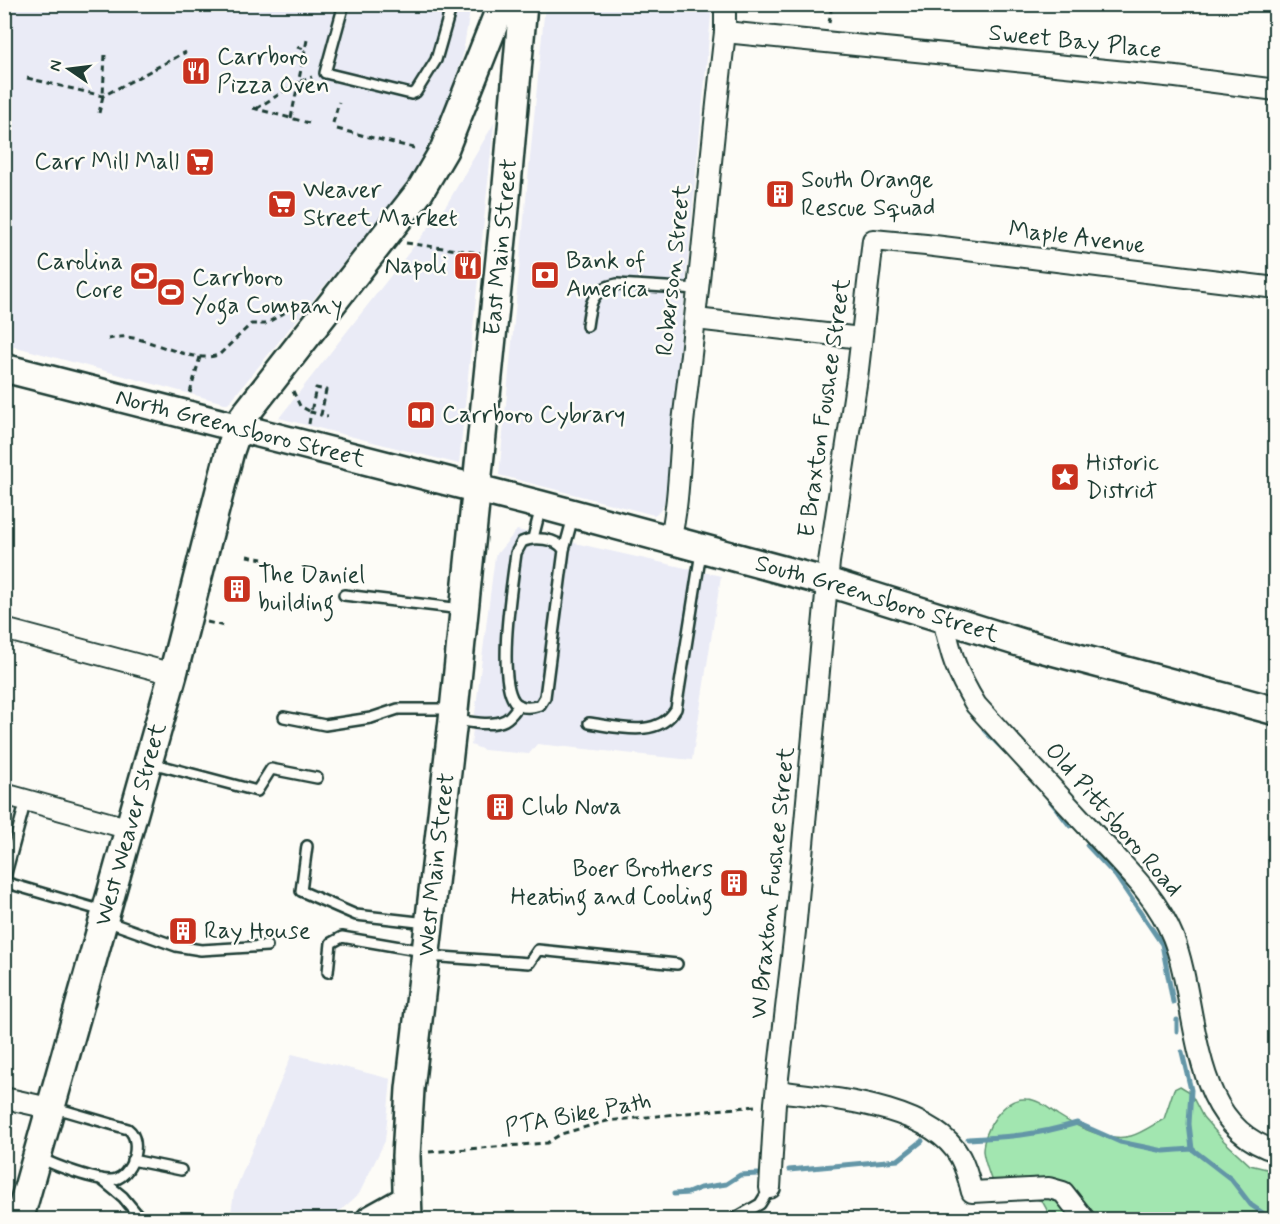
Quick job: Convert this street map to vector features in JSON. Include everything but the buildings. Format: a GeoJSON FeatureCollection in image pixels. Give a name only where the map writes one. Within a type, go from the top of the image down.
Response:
{"type":"FeatureCollection","features":[{"type":"Feature","properties":{"kind":"main road","name":"West Weaver Street"},"geometry":{"type":"LineString","coordinates":[[18,1220],[130,829],[173,674],[224,472],[238,428],[248,411],[420,191],[444,150],[502,4]]}},
{"type":"Feature","properties":{"kind":"main road","name":"East Main Street"},"geometry":{"type":"LineString","coordinates":[[476,489],[524,4]]}},
{"type":"Feature","properties":{"kind":"main road","name":"North Greensboro Street"},"geometry":{"type":"LineString","coordinates":[[4,368],[476,489]]}},
{"type":"Feature","properties":{"kind":"main road","name":"South Greensboro Street"},"geometry":{"type":"LineString","coordinates":[[476,489],[827,582],[1022,643],[1275,711]]}},
{"type":"Feature","properties":{"kind":"main road","name":"West Main Street"},"geometry":{"type":"LineString","coordinates":[[370,1220],[407,1210],[407,1115],[476,489]]}},
{"type":"Feature","properties":{"kind":"street","name":"Roberson Street"},"geometry":{"type":"LineString","coordinates":[[670,541],[675,520],[681,441],[696,319],[725,32],[725,4]]}},
{"type":"Feature","properties":{"kind":"street","name":"Sweet Bay Place"},"geometry":{"type":"LineString","coordinates":[[725,32],[1176,77],[1275,90]]}},
{"type":"Feature","properties":{"kind":"street","name":"Maple Avenue"},"geometry":{"type":"LineString","coordinates":[[873,240],[1275,288]]}},
{"type":"Feature","properties":{"kind":"street","name":"E Braxton Foushee Street"},"geometry":{"type":"LineString","coordinates":[[827,582],[873,240]]}},
{"type":"Feature","properties":{"kind":"street"},"geometry":{"type":"LineString","coordinates":[[696,319],[861,338]]}},
{"type":"Feature","properties":{"kind":"street","name":"W Braxton Foushee Street"},"geometry":{"type":"LineString","coordinates":[[770,1188],[776,1097],[795,930],[827,582]]}},
{"type":"Feature","properties":{"kind":"street","name":"Old Pittsboro Road"},"geometry":{"type":"LineString","coordinates":[[943,618],[950,654],[958,675],[976,705],[1141,885],[1166,919],[1179,957],[1208,1084],[1218,1106],[1244,1135],[1275,1151]]}},
{"type":"Feature","properties":{"kind":"street"},"geometry":{"type":"LineString","coordinates":[[4,629],[173,674]]}},
{"type":"Feature","properties":{"kind":"street"},"geometry":{"type":"LineString","coordinates":[[4,794],[130,829]]}},
{"type":"Feature","properties":{"kind":"street"},"geometry":{"type":"LineString","coordinates":[[776,1097],[825,1097],[874,1107],[917,1121],[935,1131],[949,1143],[959,1156],[972,1192],[1049,1188],[1063,1192],[1085,1220]]}},
{"type":"Feature","properties":{"kind":"street"},"geometry":{"type":"LineString","coordinates":[[4,1098],[49,1108]]}},
{"type":"Feature","properties":{"kind":"lane"},"geometry":{"type":"LineString","coordinates":[[344,4],[325,72],[414,93],[436,60],[451,5]]}},
{"type":"Feature","properties":{"kind":"lane"},"geometry":{"type":"LineString","coordinates":[[587,326],[592,299],[608,286],[617,284],[699,289]]}},
{"type":"Feature","properties":{"kind":"lane"},"geometry":{"type":"LineString","coordinates":[[533,538],[541,505]]}},
{"type":"Feature","properties":{"kind":"lane"},"geometry":{"type":"LineString","coordinates":[[564,550],[557,543],[533,538],[522,542],[516,553],[506,640],[507,673],[512,698],[519,705],[530,707],[540,705],[545,697],[564,550],[573,514]]}},
{"type":"Feature","properties":{"kind":"lane"},"geometry":{"type":"LineString","coordinates":[[589,723],[644,729],[661,724],[676,709],[702,549]]}},
{"type":"Feature","properties":{"kind":"lane"},"geometry":{"type":"LineString","coordinates":[[344,595],[464,610]]}},
{"type":"Feature","properties":{"kind":"lane"},"geometry":{"type":"LineString","coordinates":[[284,717],[325,725],[371,718],[398,710],[453,714],[489,723],[506,720],[519,705]]}},
{"type":"Feature","properties":{"kind":"lane"},"geometry":{"type":"LineString","coordinates":[[148,763],[257,791],[271,769],[317,778]]}},
{"type":"Feature","properties":{"kind":"lane"},"geometry":{"type":"LineString","coordinates":[[26,800],[4,881],[105,916],[176,946],[201,950],[267,946]]}},
{"type":"Feature","properties":{"kind":"lane"},"geometry":{"type":"LineString","coordinates":[[307,846],[301,891],[356,915],[429,923]]}},
{"type":"Feature","properties":{"kind":"lane"},"geometry":{"type":"LineString","coordinates":[[328,972],[331,943],[342,937],[425,953],[530,963],[538,950],[677,964]]}},
{"type":"Feature","properties":{"kind":"lane"},"geometry":{"type":"LineString","coordinates":[[36,1156],[50,1163],[101,1179],[113,1180],[121,1177],[128,1170],[135,1151],[136,1139],[134,1133],[128,1129],[49,1108]]}},
{"type":"Feature","properties":{"kind":"lane"},"geometry":{"type":"LineString","coordinates":[[132,1160],[181,1170]]}},
{"type":"Feature","properties":{"kind":"lane"},"geometry":{"type":"LineString","coordinates":[[101,1179],[123,1197],[142,1220]]}},
{"type":"Feature","properties":{"kind":"lane"},"geometry":{"type":"LineString","coordinates":[[732,1220],[760,1204],[770,1188]]}},
{"type":"Feature","properties":{"kind":"path"},"geometry":{"type":"LineString","coordinates":[[828,31],[831,4]]}},
{"type":"Feature","properties":{"kind":"path"},"geometry":{"type":"LineString","coordinates":[[291,118],[307,40]]}},
{"type":"Feature","properties":{"kind":"path"},"geometry":{"type":"LineString","coordinates":[[297,46],[305,49]]}},
{"type":"Feature","properties":{"kind":"path"},"geometry":{"type":"LineString","coordinates":[[27,78],[103,96],[186,52]]}},
{"type":"Feature","properties":{"kind":"path"},"geometry":{"type":"LineString","coordinates":[[99,113],[103,96],[105,54]]}},
{"type":"Feature","properties":{"kind":"path"},"geometry":{"type":"LineString","coordinates":[[309,123],[254,109],[298,82],[325,72]]}},
{"type":"Feature","properties":{"kind":"path"},"geometry":{"type":"LineString","coordinates":[[333,123],[339,102]]}},
{"type":"Feature","properties":{"kind":"path"},"geometry":{"type":"LineString","coordinates":[[337,129],[429,152]]}},
{"type":"Feature","properties":{"kind":"path"},"geometry":{"type":"LineString","coordinates":[[404,242],[484,254]]}},
{"type":"Feature","properties":{"kind":"path"},"geometry":{"type":"LineString","coordinates":[[108,339],[125,336],[200,357],[214,357],[251,324],[265,324],[291,309]]}},
{"type":"Feature","properties":{"kind":"path"},"geometry":{"type":"LineString","coordinates":[[188,398],[200,357]]}},
{"type":"Feature","properties":{"kind":"path"},"geometry":{"type":"LineString","coordinates":[[311,412],[316,388],[326,390],[321,415]]}},
{"type":"Feature","properties":{"kind":"path"},"geometry":{"type":"LineString","coordinates":[[293,391],[300,406],[311,412],[328,416]]}},
{"type":"Feature","properties":{"kind":"path"},"geometry":{"type":"LineString","coordinates":[[247,556],[263,559]]}},
{"type":"Feature","properties":{"kind":"path"},"geometry":{"type":"LineString","coordinates":[[211,622],[224,626]]}},
{"type":"Feature","properties":{"kind":"path","name":"PTA Bike Path"},"geometry":{"type":"LineString","coordinates":[[423,1154],[547,1143],[561,1134],[607,1121],[776,1097]]}},
{"type":"Feature","properties":{"kind":"shaded area","name":"Carr Mill Mall"},"geometry":{"type":"Polygon","coordinates":[[[4,5],[471,5],[462,58],[441,120],[413,173],[382,215],[228,404],[5,344],[4,5]]]}},
{"type":"Feature","properties":{"kind":"shaded area"},"geometry":{"type":"Polygon","coordinates":[[[545,5],[712,5],[666,490],[664,504],[654,515],[499,475],[545,5]]]}},
{"type":"Feature","properties":{"kind":"shaded area"},"geometry":{"type":"Polygon","coordinates":[[[494,123],[459,464],[279,418],[447,204],[494,123]]]}},
{"type":"Feature","properties":{"kind":"shaded area"},"geometry":{"type":"Polygon","coordinates":[[[517,530],[721,576],[692,760],[537,744],[529,754],[484,750],[471,745],[495,556],[517,530]]]}},
{"type":"Feature","properties":{"kind":"shaded area"},"geometry":{"type":"Polygon","coordinates":[[[292,1054],[391,1079],[385,1141],[359,1194],[331,1219],[230,1219],[234,1193],[292,1054]]]}},
{"type":"Feature","properties":{"kind":"green space"},"geometry":{"type":"Polygon","coordinates":[[[1180,1086],[1190,1092],[1203,1117],[1224,1141],[1250,1165],[1275,1171],[1275,1219],[1052,1219],[1042,1201],[992,1182],[983,1151],[986,1134],[1002,1109],[1010,1103],[1026,1099],[1035,1101],[1065,1120],[1083,1128],[1103,1135],[1122,1137],[1139,1133],[1164,1119],[1174,1089],[1180,1086]]]}},
{"type":"Feature","properties":{"kind":"waterway"},"geometry":{"type":"LineString","coordinates":[[984,730],[1004,750]]}},
{"type":"Feature","properties":{"kind":"waterway"},"geometry":{"type":"LineString","coordinates":[[1049,799],[1070,826]]}},
{"type":"Feature","properties":{"kind":"waterway"},"geometry":{"type":"LineString","coordinates":[[1087,845],[1116,876],[1162,944],[1173,1002]]}},
{"type":"Feature","properties":{"kind":"waterway"},"geometry":{"type":"LineString","coordinates":[[1177,1020],[1177,1031]]}},
{"type":"Feature","properties":{"kind":"waterway"},"geometry":{"type":"LineString","coordinates":[[1182,1052],[1191,1090],[1189,1124],[1192,1149]]}},
{"type":"Feature","properties":{"kind":"waterway"},"geometry":{"type":"LineString","coordinates":[[968,1139],[1023,1135],[1077,1123],[1120,1142],[1164,1151],[1192,1149],[1231,1179],[1251,1205],[1267,1216],[1276,1215]]}},
{"type":"Feature","properties":{"kind":"waterway"},"geometry":{"type":"LineString","coordinates":[[789,1170],[898,1160],[922,1141]]}},
{"type":"Feature","properties":{"kind":"waterway"},"geometry":{"type":"LineString","coordinates":[[674,1194],[726,1184],[740,1175],[758,1174]]}},
{"type":"Feature","properties":{"kind":"place","name":"Carrboro Pizza Oven"},"geometry":{"type":"Point","coordinates":[196,71]}},
{"type":"Feature","properties":{"kind":"place","name":"Carr Mill Mall"},"geometry":{"type":"Point","coordinates":[200,162]}},
{"type":"Feature","properties":{"kind":"place","name":"South Orange Rescue Squad"},"geometry":{"type":"Point","coordinates":[780,194]}},
{"type":"Feature","properties":{"kind":"place","name":"Weaver Street Market"},"geometry":{"type":"Point","coordinates":[282,204]}},
{"type":"Feature","properties":{"kind":"place","name":"Napoli"},"geometry":{"type":"Point","coordinates":[468,266]}},
{"type":"Feature","properties":{"kind":"place","name":"Bank of America"},"geometry":{"type":"Point","coordinates":[545,275]}},
{"type":"Feature","properties":{"kind":"place","name":"Carolina Core"},"geometry":{"type":"Point","coordinates":[144,276]}},
{"type":"Feature","properties":{"kind":"place","name":"Carrboro Yoga Company"},"geometry":{"type":"Point","coordinates":[171,292]}},
{"type":"Feature","properties":{"kind":"place","name":"Carrboro Cybrary"},"geometry":{"type":"Point","coordinates":[421,415]}},
{"type":"Feature","properties":{"kind":"place","name":"Historic District"},"geometry":{"type":"Point","coordinates":[1065,477]}},
{"type":"Feature","properties":{"kind":"place","name":"The Daniel building"},"geometry":{"type":"Point","coordinates":[237,589]}},
{"type":"Feature","properties":{"kind":"place","name":"Club Nova"},"geometry":{"type":"Point","coordinates":[500,807]}},
{"type":"Feature","properties":{"kind":"place","name":"Boer Brothers Heating and Cooling"},"geometry":{"type":"Point","coordinates":[734,883]}},
{"type":"Feature","properties":{"kind":"place","name":"Ray House"},"geometry":{"type":"Point","coordinates":[183,931]}}]}
